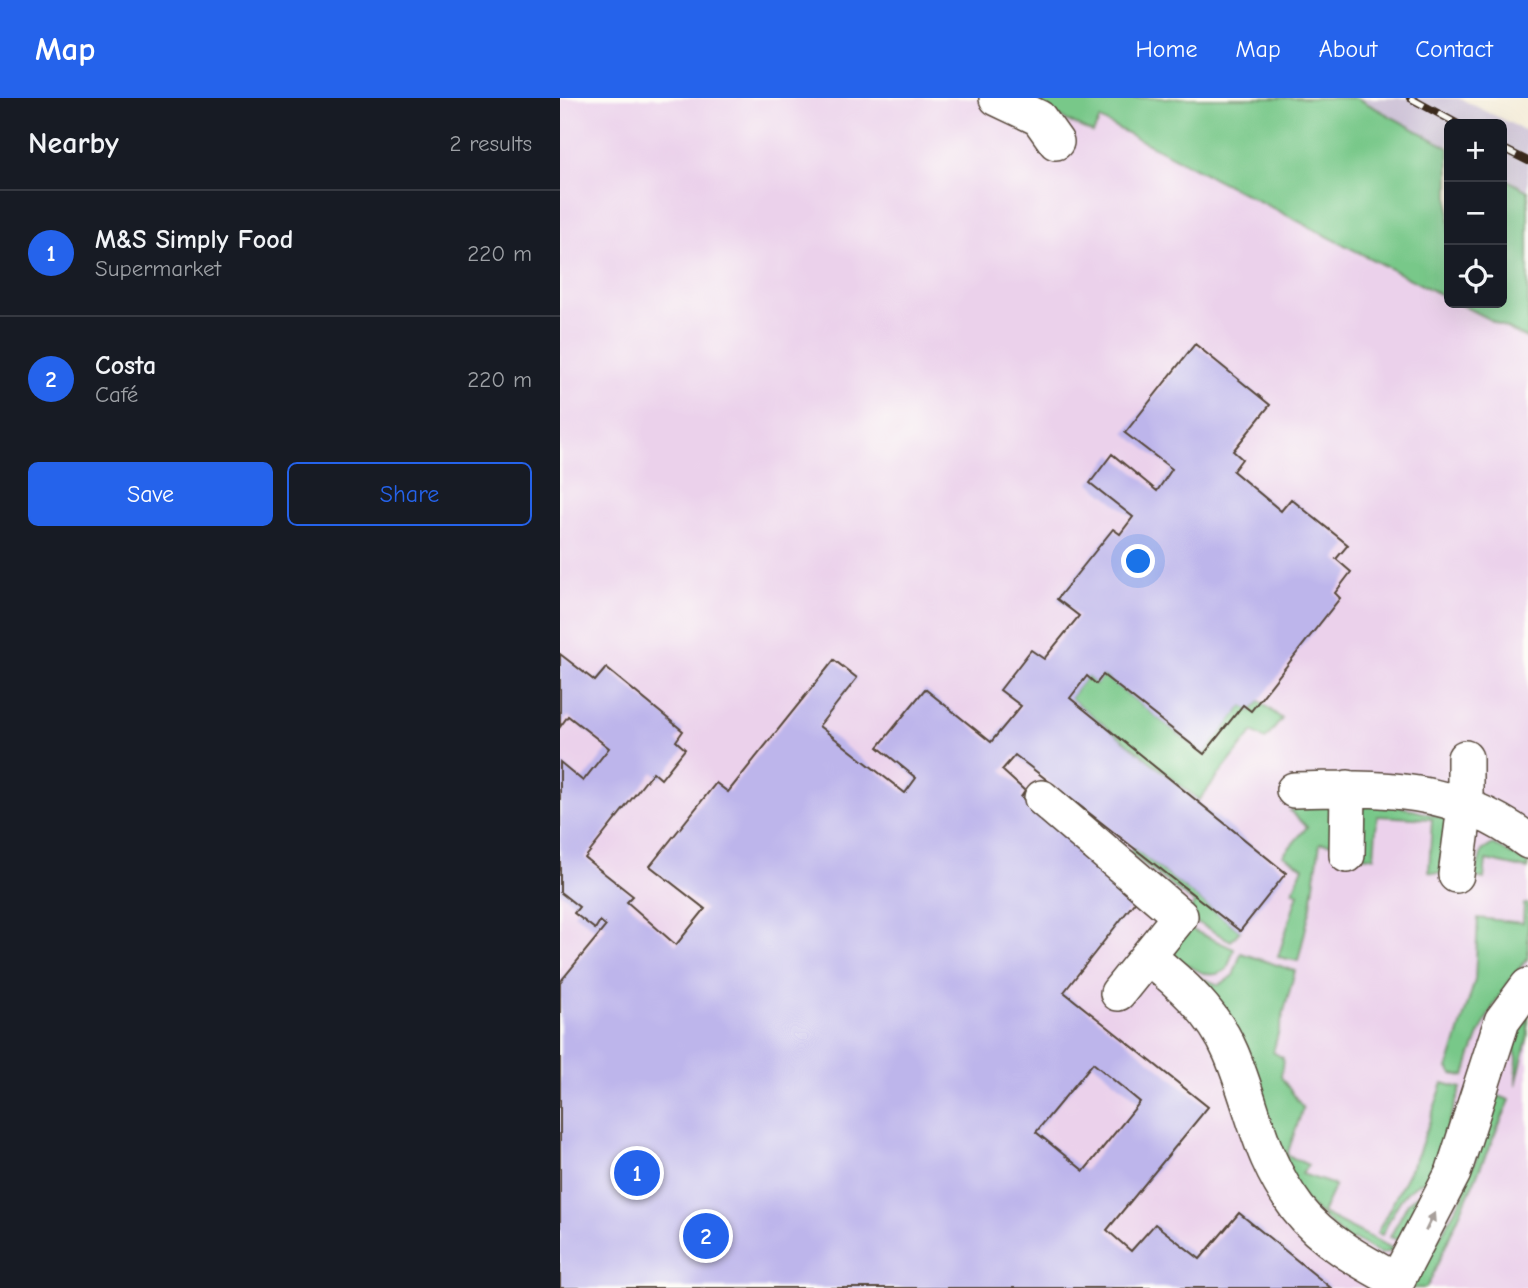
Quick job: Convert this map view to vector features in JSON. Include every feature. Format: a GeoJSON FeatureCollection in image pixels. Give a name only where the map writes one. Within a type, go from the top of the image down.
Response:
{"type":"FeatureCollection","features":[{"type":"Feature","properties":{"kind":"lane"},"geometry":{"type":"LineString","coordinates":[[997,98],[1040,118],[1056,142]]}},
{"type":"Feature","properties":{"kind":"lane"},"geometry":{"type":"LineString","coordinates":[[1456,874],[1465,807],[1465,758]]}},
{"type":"Feature","properties":{"kind":"lane"},"geometry":{"type":"LineString","coordinates":[[1294,790],[1374,787],[1417,793],[1485,813],[1528,841]]}},
{"type":"Feature","properties":{"kind":"lane"},"geometry":{"type":"LineString","coordinates":[[1347,855],[1348,788]]}},
{"type":"Feature","properties":{"kind":"lane"},"geometry":{"type":"LineString","coordinates":[[1042,798],[1180,915],[1118,993]]}},
{"type":"Feature","properties":{"kind":"lane"},"geometry":{"type":"LineString","coordinates":[[1149,957],[1180,982],[1210,1015],[1231,1052],[1253,1124],[1272,1169],[1300,1211],[1331,1241],[1395,1285],[1454,1173],[1502,1021],[1528,986]]}},
{"type":"Feature","properties":{"kind":"shaded area"},"geometry":{"type":"Polygon","coordinates":[[[560,98],[1330,98],[1444,157],[1444,308],[1507,308],[1507,283],[1528,200],[1528,1288],[560,1288],[560,98]]]}},
{"type":"Feature","properties":{"kind":"shaded area"},"geometry":{"type":"Polygon","coordinates":[[[1330,98],[1459,98],[1502,119],[1444,119],[1444,157],[1330,98]]]}},
{"type":"Feature","properties":{"kind":"shaded area"},"geometry":{"type":"Polygon","coordinates":[[[1507,122],[1528,132],[1528,200],[1507,190],[1507,122]]]}},
{"type":"Feature","properties":{"kind":"green space"},"geometry":{"type":"Polygon","coordinates":[[[1019,98],[1357,98],[1444,145],[1444,296],[1100,119],[1093,133],[1019,98]]]}},
{"type":"Feature","properties":{"kind":"green space"},"geometry":{"type":"Polygon","coordinates":[[[1507,180],[1528,191],[1528,339],[1467,308],[1507,308],[1507,180]]]}},
{"type":"Feature","properties":{"kind":"green space"},"geometry":{"type":"Polygon","coordinates":[[[1103,675],[1204,754],[1243,705],[1251,711],[1259,701],[1282,719],[1265,740],[1253,732],[1199,800],[1070,698],[1087,676],[1096,684],[1103,675]]]}},
{"type":"Feature","properties":{"kind":"green space"},"geometry":{"type":"Polygon","coordinates":[[[1375,800],[1444,818],[1448,825],[1447,874],[1429,872],[1432,819],[1377,816],[1374,857],[1356,856],[1358,811],[1375,800]]]}},
{"type":"Feature","properties":{"kind":"green space"},"geometry":{"type":"Polygon","coordinates":[[[1332,803],[1338,844],[1320,843],[1311,906],[1298,961],[1278,957],[1298,893],[1293,891],[1303,867],[1283,855],[1307,827],[1290,811],[1302,805],[1332,803]]]}},
{"type":"Feature","properties":{"kind":"green space"},"geometry":{"type":"Polygon","coordinates":[[[1493,844],[1528,864],[1528,869],[1486,860],[1484,879],[1475,877],[1482,851],[1493,844]]]}},
{"type":"Feature","properties":{"kind":"green space"},"geometry":{"type":"Polygon","coordinates":[[[1133,848],[1240,931],[1231,941],[1196,922],[1190,911],[1194,903],[1130,853],[1133,848]]]}},
{"type":"Feature","properties":{"kind":"green space"},"geometry":{"type":"Polygon","coordinates":[[[1524,904],[1528,904],[1528,958],[1489,1013],[1475,1043],[1465,1076],[1452,1074],[1448,1068],[1475,980],[1478,918],[1523,923],[1524,904]]]}},
{"type":"Feature","properties":{"kind":"green space"},"geometry":{"type":"Polygon","coordinates":[[[1186,927],[1234,949],[1227,969],[1220,973],[1207,974],[1175,957],[1175,949],[1186,927]]]}},
{"type":"Feature","properties":{"kind":"green space"},"geometry":{"type":"Polygon","coordinates":[[[1241,953],[1295,971],[1273,1052],[1283,1058],[1281,1077],[1303,1108],[1287,1155],[1308,1165],[1302,1174],[1335,1185],[1322,1213],[1394,1249],[1392,1251],[1380,1254],[1354,1239],[1350,1242],[1304,1200],[1277,1158],[1258,1112],[1255,1088],[1230,1025],[1203,990],[1183,971],[1219,985],[1233,976],[1241,953]]]}},
{"type":"Feature","properties":{"kind":"green space"},"geometry":{"type":"Polygon","coordinates":[[[1528,1014],[1528,1035],[1516,1085],[1517,1058],[1514,1047],[1528,1014]]]}},
{"type":"Feature","properties":{"kind":"green space"},"geometry":{"type":"Polygon","coordinates":[[[1443,1083],[1461,1088],[1428,1180],[1419,1183],[1405,1194],[1382,1235],[1377,1233],[1418,1154],[1443,1083]]]}},
{"type":"Feature","properties":{"kind":"green space"},"geometry":{"type":"Polygon","coordinates":[[[1496,1095],[1510,1100],[1507,1107],[1430,1281],[1426,1288],[1411,1288],[1464,1194],[1464,1181],[1475,1162],[1496,1095]]]}},
{"type":"Feature","properties":{"kind":"green space"},"geometry":{"type":"Polygon","coordinates":[[[1425,1188],[1400,1241],[1390,1237],[1408,1203],[1425,1188]]]}},
{"type":"Feature","properties":{"kind":"building"},"geometry":{"type":"Polygon","coordinates":[[[1195,344],[1270,405],[1233,451],[1242,459],[1233,471],[1281,511],[1291,499],[1348,545],[1336,559],[1351,572],[1335,593],[1340,598],[1251,711],[1243,705],[1204,754],[1103,675],[1096,684],[1087,676],[1070,698],[1286,873],[1240,931],[1015,755],[1002,770],[1025,791],[1021,797],[1141,894],[1064,992],[1208,1107],[1107,1230],[1131,1251],[1155,1224],[1200,1259],[1239,1213],[1331,1288],[560,1288],[560,982],[606,926],[600,921],[595,929],[574,913],[579,907],[560,892],[560,762],[583,781],[609,748],[568,716],[560,727],[560,654],[595,681],[606,668],[683,731],[676,741],[685,749],[661,779],[653,772],[585,858],[633,896],[627,902],[676,945],[705,909],[650,866],[716,783],[728,792],[834,660],[857,678],[819,726],[905,793],[916,778],[878,747],[925,689],[991,742],[1021,706],[1000,690],[1031,650],[1044,659],[1079,616],[1057,599],[1113,529],[1120,534],[1133,517],[1090,483],[1112,454],[1157,491],[1172,469],[1125,433],[1195,344]],[[1093,1063],[1036,1132],[1084,1171],[1140,1102],[1093,1063]]]}},
{"type":"Feature","properties":{"kind":"railway"},"geometry":{"type":"LineString","coordinates":[[1410,98],[1449,119]]}},
{"type":"Feature","properties":{"kind":"railway"},"geometry":{"type":"LineString","coordinates":[[1507,150],[1528,161]]}},
{"type":"Feature","properties":{"kind":"place","name":"M&S Simply Food"},"geometry":{"type":"Point","coordinates":[637,1173]}},
{"type":"Feature","properties":{"kind":"place","name":"Costa"},"geometry":{"type":"Point","coordinates":[706,1236]}}]}
